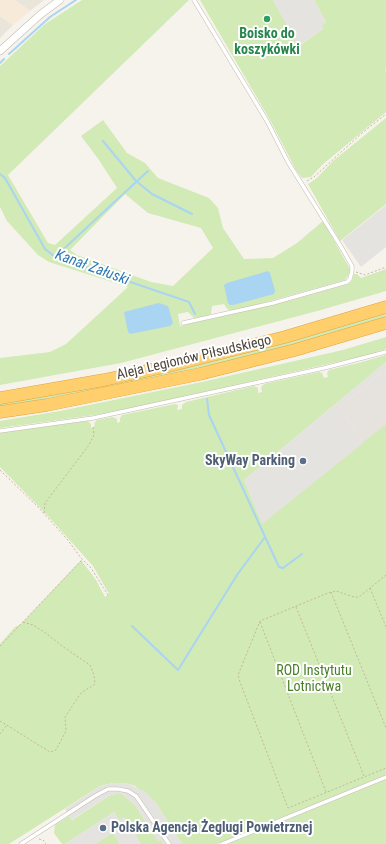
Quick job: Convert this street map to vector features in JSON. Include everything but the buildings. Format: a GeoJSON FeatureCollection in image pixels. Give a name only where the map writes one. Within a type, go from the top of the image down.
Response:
{"type":"FeatureCollection","features":[{"type":"Feature","properties":{"kind":"highway","name":"Aleja Legionów Piłsudskiego"},"geometry":{"type":"LineString","coordinates":[[0,398],[104,380],[169,366],[285,337],[386,307]]}},
{"type":"Feature","properties":{"kind":"highway","name":"Aleja Legionów Piłsudskiego"},"geometry":{"type":"LineString","coordinates":[[0,412],[47,405],[200,374],[295,350],[386,323]]}},
{"type":"Feature","properties":{"kind":"street"},"geometry":{"type":"LineString","coordinates":[[0,51],[41,14],[60,0]]}},
{"type":"Feature","properties":{"kind":"lane"},"geometry":{"type":"LineString","coordinates":[[182,324],[273,303],[347,282],[350,279],[352,271],[350,262],[300,183],[267,121],[194,0]]}},
{"type":"Feature","properties":{"kind":"lane"},"geometry":{"type":"LineString","coordinates":[[0,430],[93,418],[324,368],[386,352]]}},
{"type":"Feature","properties":{"kind":"lane"},"geometry":{"type":"LineString","coordinates":[[222,844],[386,777]]}},
{"type":"Feature","properties":{"kind":"lane"},"geometry":{"type":"LineString","coordinates":[[20,844],[108,789],[118,789],[128,791],[136,796],[169,844]]}},
{"type":"Feature","properties":{"kind":"path"},"geometry":{"type":"LineString","coordinates":[[300,183],[314,177],[362,133],[386,114]]}},
{"type":"Feature","properties":{"kind":"path"},"geometry":{"type":"LineString","coordinates":[[352,271],[365,274],[386,267]]}},
{"type":"Feature","properties":{"kind":"path"},"geometry":{"type":"LineString","coordinates":[[44,513],[45,503],[89,444],[94,435],[93,426]]}},
{"type":"Feature","properties":{"kind":"path"},"geometry":{"type":"LineString","coordinates":[[0,470],[44,513],[67,539],[91,568],[108,595]]}},
{"type":"Feature","properties":{"kind":"path"},"geometry":{"type":"LineString","coordinates":[[0,646],[82,559]]}},
{"type":"Feature","properties":{"kind":"path"},"geometry":{"type":"LineString","coordinates":[[386,575],[356,598],[336,591],[331,592],[260,621],[238,675],[288,808],[386,768]]}},
{"type":"Feature","properties":{"kind":"path"},"geometry":{"type":"LineString","coordinates":[[370,588],[386,626]]}},
{"type":"Feature","properties":{"kind":"path"},"geometry":{"type":"LineString","coordinates":[[331,592],[386,728]]}},
{"type":"Feature","properties":{"kind":"path"},"geometry":{"type":"LineString","coordinates":[[296,606],[364,777]]}},
{"type":"Feature","properties":{"kind":"path"},"geometry":{"type":"LineString","coordinates":[[260,621],[326,792]]}},
{"type":"Feature","properties":{"kind":"path"},"geometry":{"type":"LineString","coordinates":[[0,721],[50,752],[56,750],[66,731],[65,718],[81,693],[95,684],[94,675],[90,665],[47,634],[23,622]]}},
{"type":"Feature","properties":{"kind":"path"},"geometry":{"type":"LineString","coordinates":[[0,734],[6,725]]}},
{"type":"Feature","properties":{"kind":"path"},"geometry":{"type":"LineString","coordinates":[[37,838],[43,840],[46,844]]}},
{"type":"Feature","properties":{"kind":"shaded area"},"geometry":{"type":"Polygon","coordinates":[[[0,0],[15,0],[30,11],[13,25],[0,16],[0,0]]]}},
{"type":"Feature","properties":{"kind":"shaded area"},"geometry":{"type":"Polygon","coordinates":[[[15,0],[44,0],[30,11],[15,0]]]}},
{"type":"Feature","properties":{"kind":"shaded area"},"geometry":{"type":"Polygon","coordinates":[[[273,0],[314,0],[326,22],[321,25],[323,29],[298,46],[273,0]]]}},
{"type":"Feature","properties":{"kind":"shaded area"},"geometry":{"type":"Polygon","coordinates":[[[0,16],[13,25],[0,38],[0,16]]]}},
{"type":"Feature","properties":{"kind":"shaded area"},"geometry":{"type":"Polygon","coordinates":[[[386,205],[386,247],[361,267],[342,240],[386,205]]]}},
{"type":"Feature","properties":{"kind":"shaded area","name":"SkyWay Parking"},"geometry":{"type":"Polygon","coordinates":[[[386,362],[386,369],[340,408],[363,443],[262,524],[244,480],[386,362]]]}},
{"type":"Feature","properties":{"kind":"shaded area"},"geometry":{"type":"Polygon","coordinates":[[[386,369],[386,424],[363,443],[340,408],[386,369]]]}},
{"type":"Feature","properties":{"kind":"shaded area"},"geometry":{"type":"Polygon","coordinates":[[[113,783],[126,783],[146,792],[156,803],[182,844],[164,844],[161,840],[158,841],[135,805],[122,794],[109,796],[71,820],[65,809],[100,786],[113,783]]]}},
{"type":"Feature","properties":{"kind":"shaded area"},"geometry":{"type":"Polygon","coordinates":[[[114,812],[119,820],[124,817],[141,844],[120,844],[113,832],[95,844],[65,844],[114,812]]]}},
{"type":"Feature","properties":{"kind":"green space"},"geometry":{"type":"Polygon","coordinates":[[[82,0],[189,0],[8,175],[48,243],[55,245],[117,188],[81,136],[103,120],[127,153],[145,163],[158,178],[209,198],[218,208],[223,228],[244,259],[273,258],[297,243],[323,221],[350,269],[345,280],[234,311],[227,309],[224,304],[212,306],[211,314],[208,316],[194,318],[188,312],[178,314],[180,326],[296,299],[348,284],[352,281],[354,274],[357,274],[361,278],[386,269],[386,291],[321,310],[121,363],[0,385],[0,358],[50,352],[66,344],[128,287],[49,262],[38,255],[7,221],[0,207],[0,66],[45,24],[82,0]],[[125,194],[70,250],[77,255],[151,282],[173,286],[213,248],[201,228],[148,213],[125,194]]]}},
{"type":"Feature","properties":{"kind":"green space"},"geometry":{"type":"Polygon","coordinates":[[[200,0],[273,0],[299,46],[323,29],[321,25],[326,22],[314,0],[386,0],[386,112],[322,165],[311,177],[302,178],[296,170],[270,120],[200,0]]]}},
{"type":"Feature","properties":{"kind":"green space"},"geometry":{"type":"Polygon","coordinates":[[[386,118],[386,204],[340,241],[308,184],[317,178],[333,161],[386,118]]]}},
{"type":"Feature","properties":{"kind":"green space"},"geometry":{"type":"Polygon","coordinates":[[[386,313],[386,317],[250,356],[186,371],[0,407],[0,403],[128,381],[386,313]]]}},
{"type":"Feature","properties":{"kind":"green space"},"geometry":{"type":"Polygon","coordinates":[[[386,337],[386,349],[368,355],[137,407],[95,415],[0,428],[0,421],[60,411],[202,382],[343,350],[386,337]]]}},
{"type":"Feature","properties":{"kind":"green space","name":"ROD Instytutu Lotnictwa"},"geometry":{"type":"Polygon","coordinates":[[[386,355],[386,362],[244,480],[262,523],[386,424],[386,775],[217,844],[182,844],[156,803],[135,786],[126,783],[113,783],[100,786],[9,844],[0,844],[0,644],[15,627],[21,624],[81,560],[96,580],[105,597],[109,594],[93,566],[47,515],[0,467],[0,432],[88,421],[91,424],[91,428],[94,427],[97,420],[113,417],[117,419],[117,423],[120,422],[122,415],[175,404],[178,405],[177,410],[182,409],[182,405],[186,402],[254,386],[258,388],[258,393],[262,392],[261,387],[264,384],[319,372],[322,373],[324,378],[328,377],[327,373],[329,370],[386,355]]]}},
{"type":"Feature","properties":{"kind":"green space"},"geometry":{"type":"Polygon","coordinates":[[[386,779],[386,844],[228,844],[386,779]]]}},
{"type":"Feature","properties":{"kind":"green space"},"geometry":{"type":"Polygon","coordinates":[[[122,794],[135,805],[158,841],[161,840],[164,844],[141,844],[124,818],[119,821],[114,812],[65,844],[62,844],[54,833],[55,825],[69,816],[72,820],[109,796],[122,794]]]}},
{"type":"Feature","properties":{"kind":"green space"},"geometry":{"type":"Polygon","coordinates":[[[113,832],[120,844],[95,844],[113,832]]]}},
{"type":"Feature","properties":{"kind":"water"},"geometry":{"type":"Polygon","coordinates":[[[268,271],[270,273],[275,291],[274,294],[233,305],[228,303],[224,285],[268,271]]]}},
{"type":"Feature","properties":{"kind":"water"},"geometry":{"type":"Polygon","coordinates":[[[159,303],[168,306],[173,323],[170,326],[130,334],[128,332],[124,312],[159,303]]]}},
{"type":"Feature","properties":{"kind":"waterway"},"geometry":{"type":"LineString","coordinates":[[9,54],[50,17],[76,0]]}},
{"type":"Feature","properties":{"kind":"waterway"},"geometry":{"type":"LineString","coordinates":[[0,63],[4,59]]}},
{"type":"Feature","properties":{"kind":"waterway"},"geometry":{"type":"LineString","coordinates":[[103,141],[136,181],[152,194],[192,214]]}},
{"type":"Feature","properties":{"kind":"waterway"},"geometry":{"type":"LineString","coordinates":[[56,256],[148,171]]}},
{"type":"Feature","properties":{"kind":"waterway","name":"Kanał Załuski"},"geometry":{"type":"LineString","coordinates":[[0,174],[5,178],[45,249],[54,256],[189,302],[195,314]]}},
{"type":"Feature","properties":{"kind":"waterway","name":"Kanał Załuski"},"geometry":{"type":"LineString","coordinates":[[207,399],[209,415],[279,567],[283,568],[302,554]]}},
{"type":"Feature","properties":{"kind":"waterway"},"geometry":{"type":"LineString","coordinates":[[132,626],[178,670],[237,575],[265,537]]}},
{"type":"Feature","properties":{"kind":"place","name":"Boisko do koszykówki"},"geometry":{"type":"Point","coordinates":[267,19]}},
{"type":"Feature","properties":{"kind":"place","name":"SkyWay Parking"},"geometry":{"type":"Point","coordinates":[303,461]}},
{"type":"Feature","properties":{"kind":"place","name":"Polska Agencja Żeglugi Powietrznej"},"geometry":{"type":"Point","coordinates":[103,828]}}]}
